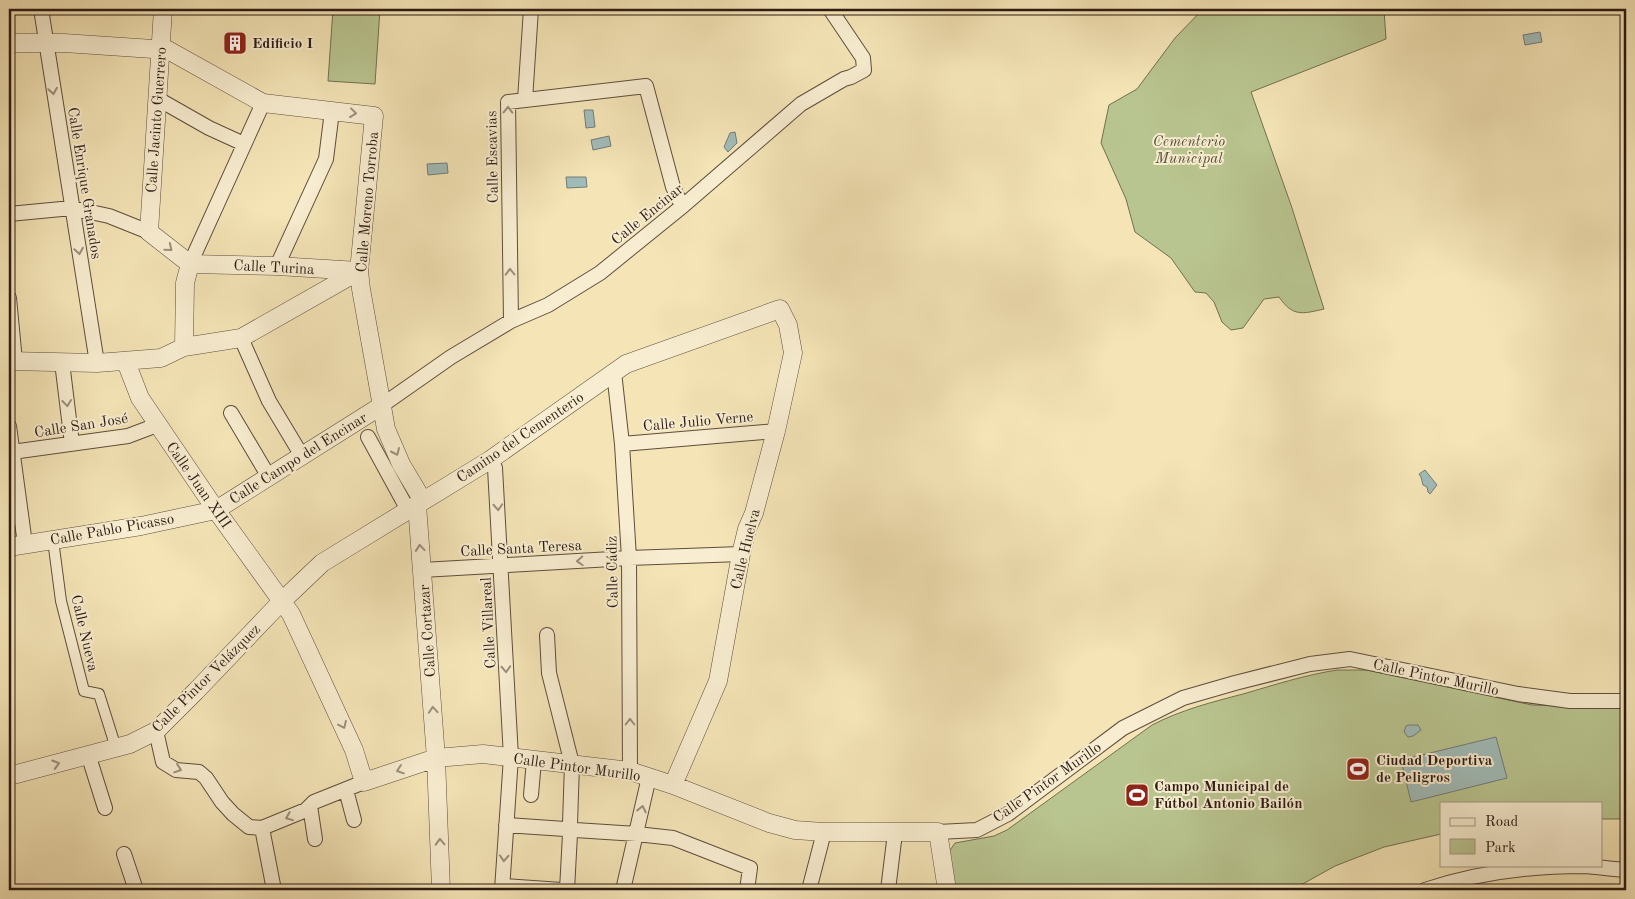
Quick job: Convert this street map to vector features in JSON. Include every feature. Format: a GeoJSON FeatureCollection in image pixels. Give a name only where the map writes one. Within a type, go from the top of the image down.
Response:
{"type":"FeatureCollection","features":[{"type":"Feature","properties":{"kind":"street","name":"Calle Enrique Granados"},"geometry":{"type":"LineString","coordinates":[[41,9],[98,363]]}},
{"type":"Feature","properties":{"kind":"street","name":"Calle Jacinto Guerrero"},"geometry":{"type":"LineString","coordinates":[[149,232],[164,9]]}},
{"type":"Feature","properties":{"kind":"street"},"geometry":{"type":"LineString","coordinates":[[531,9],[525,100],[646,86],[673,187],[679,200],[684,205]]}},
{"type":"Feature","properties":{"kind":"street","name":"Calle Encinar"},"geometry":{"type":"LineString","coordinates":[[381,406],[450,357],[511,321],[548,305],[600,273],[684,205],[801,104],[844,79],[864,70],[863,58],[830,9]]}},
{"type":"Feature","properties":{"kind":"street"},"geometry":{"type":"LineString","coordinates":[[9,42],[168,50],[263,103],[332,111],[326,159],[277,266]]}},
{"type":"Feature","properties":{"kind":"street"},"geometry":{"type":"LineString","coordinates":[[158,100],[244,144]]}},
{"type":"Feature","properties":{"kind":"street","name":"Calle Escavias"},"geometry":{"type":"LineString","coordinates":[[511,321],[508,102],[525,100]]}},
{"type":"Feature","properties":{"kind":"street"},"geometry":{"type":"LineString","coordinates":[[184,347],[185,284],[190,264],[263,103]]}},
{"type":"Feature","properties":{"kind":"street","name":"Calle Moreno Torroba"},"geometry":{"type":"LineString","coordinates":[[332,111],[374,116],[359,271],[386,430],[416,505]]}},
{"type":"Feature","properties":{"kind":"street"},"geometry":{"type":"LineString","coordinates":[[9,214],[72,208],[109,216],[149,232],[190,264]]}},
{"type":"Feature","properties":{"kind":"street","name":"Calle Turina"},"geometry":{"type":"LineString","coordinates":[[190,264],[277,266],[359,271]]}},
{"type":"Feature","properties":{"kind":"street"},"geometry":{"type":"LineString","coordinates":[[9,298],[12,361],[126,362],[162,358],[184,347],[241,338],[359,271]]}},
{"type":"Feature","properties":{"kind":"street","name":"Camino del Cementerio"},"geometry":{"type":"LineString","coordinates":[[281,602],[322,563],[490,460],[626,364],[780,309]]}},
{"type":"Feature","properties":{"kind":"street","name":"Calle Huelva"},"geometry":{"type":"LineString","coordinates":[[673,785],[718,681],[741,554],[776,431],[793,353],[788,325],[780,309]]}},
{"type":"Feature","properties":{"kind":"street"},"geometry":{"type":"LineString","coordinates":[[241,338],[269,401],[302,456]]}},
{"type":"Feature","properties":{"kind":"street"},"geometry":{"type":"LineString","coordinates":[[62,362],[72,444]]}},
{"type":"Feature","properties":{"kind":"street","name":"Calle Juan XIII"},"geometry":{"type":"LineString","coordinates":[[126,362],[140,398],[157,424],[291,614],[354,750],[364,782]]}},
{"type":"Feature","properties":{"kind":"street","name":"Calle Cádiz"},"geometry":{"type":"LineString","coordinates":[[614,372],[622,444],[629,558],[630,771]]}},
{"type":"Feature","properties":{"kind":"street","name":"Calle Campo del Encinar"},"geometry":{"type":"LineString","coordinates":[[216,510],[381,406]]}},
{"type":"Feature","properties":{"kind":"street"},"geometry":{"type":"LineString","coordinates":[[231,413],[269,477]]}},
{"type":"Feature","properties":{"kind":"street","name":"Calle San José"},"geometry":{"type":"LineString","coordinates":[[11,452],[128,436],[157,424]]}},
{"type":"Feature","properties":{"kind":"street"},"geometry":{"type":"LineString","coordinates":[[9,426],[17,546]]}},
{"type":"Feature","properties":{"kind":"street","name":"Calle Julio Verne"},"geometry":{"type":"LineString","coordinates":[[622,444],[776,431]]}},
{"type":"Feature","properties":{"kind":"street"},"geometry":{"type":"LineString","coordinates":[[368,437],[416,505]]}},
{"type":"Feature","properties":{"kind":"street","name":"Calle Villareal"},"geometry":{"type":"LineString","coordinates":[[490,460],[496,468],[511,757],[502,888]]}},
{"type":"Feature","properties":{"kind":"street","name":"Calle Cortazar"},"geometry":{"type":"LineString","coordinates":[[416,505],[436,758],[441,890]]}},
{"type":"Feature","properties":{"kind":"street","name":"Calle Pablo Picasso"},"geometry":{"type":"LineString","coordinates":[[17,546],[141,526],[216,510]]}},
{"type":"Feature","properties":{"kind":"street","name":"Calle Nueva"},"geometry":{"type":"LineString","coordinates":[[53,540],[61,601],[84,691],[99,694],[116,748]]}},
{"type":"Feature","properties":{"kind":"street","name":"Calle Santa Teresa"},"geometry":{"type":"LineString","coordinates":[[422,570],[629,558],[741,554]]}},
{"type":"Feature","properties":{"kind":"street","name":"Calle Pintor Velázquez"},"geometry":{"type":"LineString","coordinates":[[9,776],[130,744],[156,731],[281,602]]}},
{"type":"Feature","properties":{"kind":"street"},"geometry":{"type":"LineString","coordinates":[[547,635],[550,673],[572,764],[567,890]]}},
{"type":"Feature","properties":{"kind":"street","name":"Calle Pintor Murillo"},"geometry":{"type":"LineString","coordinates":[[262,828],[306,810],[314,802],[364,782],[436,758],[483,754],[630,771],[673,785],[769,823],[796,830],[824,832],[938,832],[977,830],[1008,814],[1123,728],[1183,698],[1310,664],[1350,659],[1518,694],[1570,701],[1626,702]]}},
{"type":"Feature","properties":{"kind":"street"},"geometry":{"type":"LineString","coordinates":[[156,731],[163,762],[176,770],[199,772],[206,778],[222,802],[233,814],[249,827],[262,828],[274,890]]}},
{"type":"Feature","properties":{"kind":"street"},"geometry":{"type":"LineString","coordinates":[[88,754],[105,808]]}},
{"type":"Feature","properties":{"kind":"street"},"geometry":{"type":"LineString","coordinates":[[531,795],[534,760]]}},
{"type":"Feature","properties":{"kind":"street"},"geometry":{"type":"LineString","coordinates":[[623,890],[649,777]]}},
{"type":"Feature","properties":{"kind":"street"},"geometry":{"type":"LineString","coordinates":[[346,790],[354,820]]}},
{"type":"Feature","properties":{"kind":"street"},"geometry":{"type":"LineString","coordinates":[[310,806],[315,839]]}},
{"type":"Feature","properties":{"kind":"street"},"geometry":{"type":"LineString","coordinates":[[506,825],[673,838],[750,868],[748,890]]}},
{"type":"Feature","properties":{"kind":"street"},"geometry":{"type":"LineString","coordinates":[[809,890],[824,832]]}},
{"type":"Feature","properties":{"kind":"street"},"geometry":{"type":"LineString","coordinates":[[888,890],[895,832]]}},
{"type":"Feature","properties":{"kind":"street"},"geometry":{"type":"LineString","coordinates":[[938,832],[947,890]]}},
{"type":"Feature","properties":{"kind":"street"},"geometry":{"type":"LineString","coordinates":[[124,854],[136,890]]}},
{"type":"Feature","properties":{"kind":"street"},"geometry":{"type":"LineString","coordinates":[[1424,890],[1511,871],[1584,866],[1626,870]]}},
{"type":"Feature","properties":{"kind":"street"},"geometry":{"type":"LineString","coordinates":[[502,888],[562,890]]}},
{"type":"Feature","properties":{"kind":"green space"},"geometry":{"type":"Polygon","coordinates":[[[333,9],[380,9],[375,84],[328,81],[333,9]]]}},
{"type":"Feature","properties":{"kind":"green space","name":"Cementerio Municipal"},"geometry":{"type":"Polygon","coordinates":[[[1203,9],[1384,9],[1386,39],[1251,92],[1291,205],[1324,309],[1304,313],[1289,308],[1279,297],[1264,299],[1243,328],[1231,330],[1222,322],[1214,302],[1206,293],[1195,292],[1171,258],[1135,232],[1126,199],[1101,143],[1109,105],[1137,89],[1175,38],[1203,9]]]}},
{"type":"Feature","properties":{"kind":"green space","name":"Ciudad Deportiva de Peligros"},"geometry":{"type":"Polygon","coordinates":[[[1367,670],[1532,705],[1626,707],[1626,819],[1602,819],[1602,802],[1440,802],[1440,834],[1384,847],[1335,866],[1292,890],[954,890],[948,853],[955,843],[994,836],[1007,830],[1152,725],[1208,703],[1325,672],[1367,670]]]}},
{"type":"Feature","properties":{"kind":"water"},"geometry":{"type":"Polygon","coordinates":[[[1540,32],[1542,42],[1525,45],[1523,35],[1540,32]]]}},
{"type":"Feature","properties":{"kind":"water"},"geometry":{"type":"Polygon","coordinates":[[[584,110],[593,110],[595,127],[586,128],[584,110]]]}},
{"type":"Feature","properties":{"kind":"water"},"geometry":{"type":"Polygon","coordinates":[[[735,132],[737,143],[728,152],[724,147],[730,133],[735,132]]]}},
{"type":"Feature","properties":{"kind":"water"},"geometry":{"type":"Polygon","coordinates":[[[609,136],[611,146],[593,150],[591,140],[609,136]]]}},
{"type":"Feature","properties":{"kind":"water"},"geometry":{"type":"Polygon","coordinates":[[[447,163],[448,173],[428,175],[427,164],[447,163]]]}},
{"type":"Feature","properties":{"kind":"water"},"geometry":{"type":"Polygon","coordinates":[[[566,177],[586,177],[587,187],[567,188],[566,177]]]}},
{"type":"Feature","properties":{"kind":"water"},"geometry":{"type":"Polygon","coordinates":[[[1425,470],[1437,485],[1430,494],[1427,487],[1423,485],[1419,474],[1425,470]]]}},
{"type":"Feature","properties":{"kind":"water"},"geometry":{"type":"Polygon","coordinates":[[[1418,725],[1421,730],[1408,737],[1404,732],[1406,726],[1418,725]]]}},
{"type":"Feature","properties":{"kind":"water"},"geometry":{"type":"Polygon","coordinates":[[[1496,737],[1507,778],[1411,802],[1401,760],[1496,737]]]}},
{"type":"Feature","properties":{"kind":"place","name":"Edificio I"},"geometry":{"type":"Point","coordinates":[235,43]}},
{"type":"Feature","properties":{"kind":"place","name":"Ciudad Deportiva de Peligros"},"geometry":{"type":"Point","coordinates":[1358,769]}},
{"type":"Feature","properties":{"kind":"place","name":"Campo Municipal de Fútbol Antonio Bailón"},"geometry":{"type":"Point","coordinates":[1137,795]}}]}
